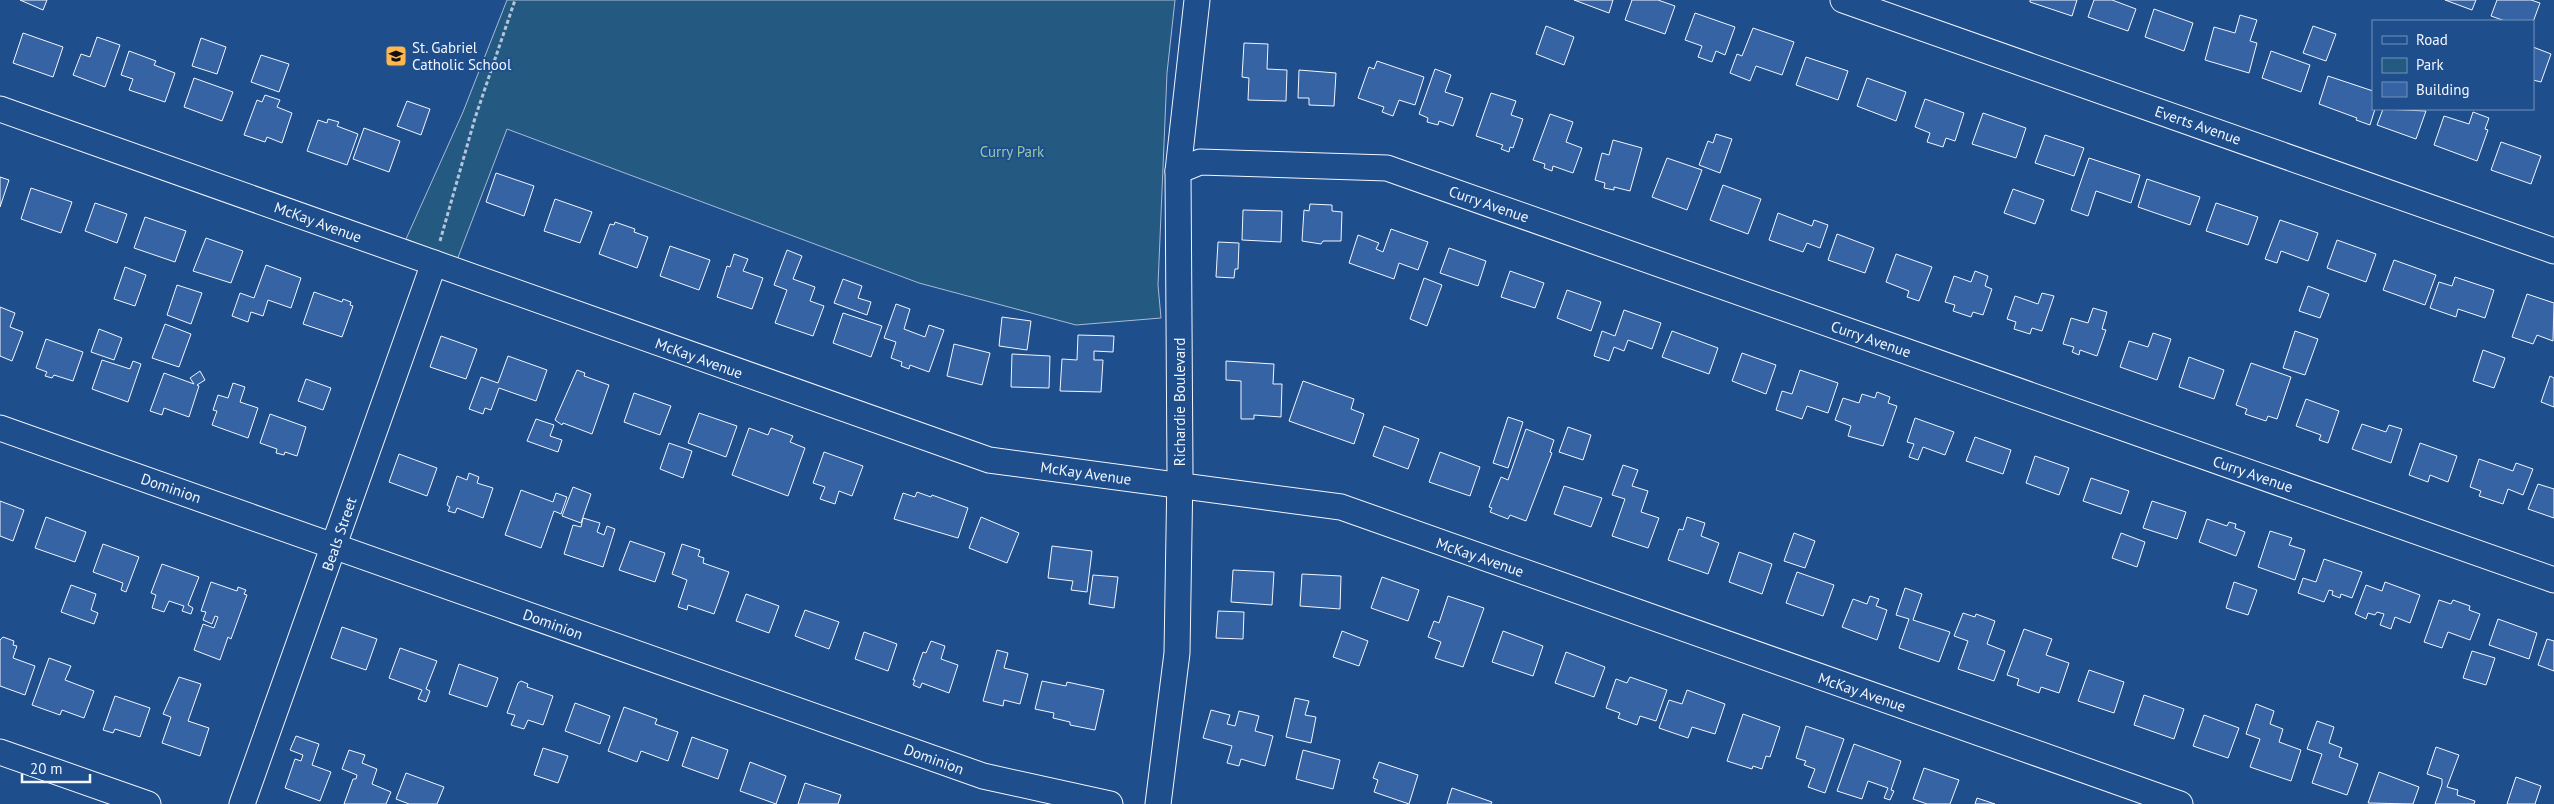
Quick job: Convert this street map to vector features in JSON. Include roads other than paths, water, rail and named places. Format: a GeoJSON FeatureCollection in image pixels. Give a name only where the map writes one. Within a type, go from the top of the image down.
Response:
{"type":"FeatureCollection","features":[{"type":"Feature","properties":{"kind":"street","name":"Richardie Boulevard"},"geometry":{"type":"LineString","coordinates":[[1158,804],[1178,653],[1180,485],[1178,171],[1197,0]]}},
{"type":"Feature","properties":{"kind":"street","name":"Everts Avenue"},"geometry":{"type":"LineString","coordinates":[[1843,0],[2554,251]]}},
{"type":"Feature","properties":{"kind":"street","name":"McKay Avenue"},"geometry":{"type":"LineString","coordinates":[[0,110],[436,253],[989,460],[1341,507],[2180,804]]}},
{"type":"Feature","properties":{"kind":"street","name":"Curry Avenue"},"geometry":{"type":"LineString","coordinates":[[1178,171],[1200,162],[1387,168],[2554,580]]}},
{"type":"Feature","properties":{"kind":"street","name":"Beals Street"},"geometry":{"type":"LineString","coordinates":[[242,804],[335,546],[436,253]]}},
{"type":"Feature","properties":{"kind":"street","name":"Dominion"},"geometry":{"type":"LineString","coordinates":[[0,428],[983,776],[1110,804]]}},
{"type":"Feature","properties":{"kind":"street"},"geometry":{"type":"LineString","coordinates":[[0,752],[148,804]]}},
{"type":"Feature","properties":{"kind":"place","name":"St. Gabriel Catholic School"},"geometry":{"type":"Point","coordinates":[396,56]}},
{"type":"Feature","properties":{"kind":"park label","name":"Curry Park"},"geometry":{"type":"Point","coordinates":[1012,151]}}]}
